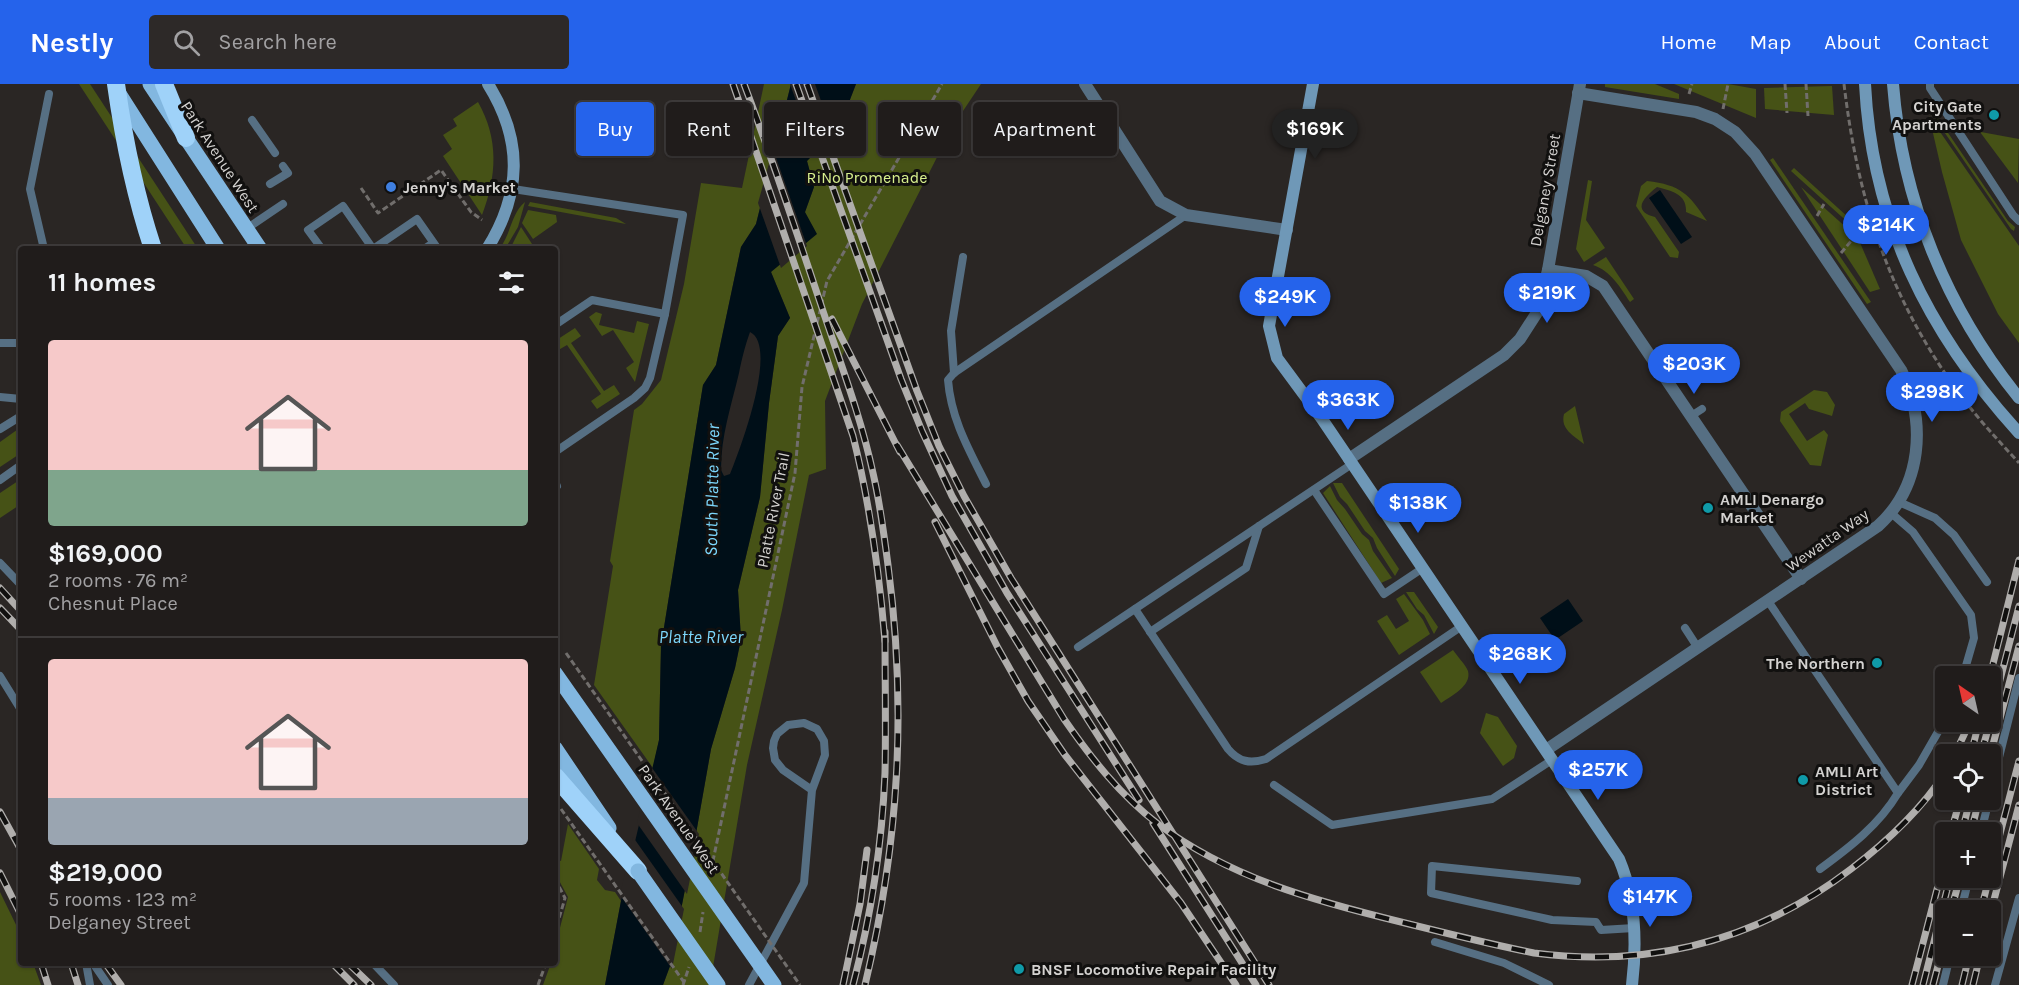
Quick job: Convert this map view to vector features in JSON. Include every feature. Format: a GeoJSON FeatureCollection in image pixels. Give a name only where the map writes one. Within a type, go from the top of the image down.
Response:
{"type":"FeatureCollection","features":[{"type":"Feature","properties":{"kind":"highway"},"geometry":{"type":"LineString","coordinates":[[115,84],[134,189],[152,246]]}},
{"type":"Feature","properties":{"kind":"highway"},"geometry":{"type":"LineString","coordinates":[[164,84],[186,138]]}},
{"type":"Feature","properties":{"kind":"highway"},"geometry":{"type":"LineString","coordinates":[[558,779],[638,871]]}},
{"type":"Feature","properties":{"kind":"main road"},"geometry":{"type":"LineString","coordinates":[[115,84],[216,246]]}},
{"type":"Feature","properties":{"kind":"main road","name":"Park Avenue West"},"geometry":{"type":"LineString","coordinates":[[150,84],[258,246]]}},
{"type":"Feature","properties":{"kind":"main road","name":"Park Avenue West"},"geometry":{"type":"LineString","coordinates":[[558,677],[774,985]]}},
{"type":"Feature","properties":{"kind":"main road"},"geometry":{"type":"LineString","coordinates":[[558,752],[718,985]]}},
{"type":"Feature","properties":{"kind":"street"},"geometry":{"type":"LineString","coordinates":[[488,84],[509,126],[514,164],[513,189],[499,228],[489,246]]}},
{"type":"Feature","properties":{"kind":"street"},"geometry":{"type":"LineString","coordinates":[[1085,84],[1160,201],[1186,215],[1287,230]]}},
{"type":"Feature","properties":{"kind":"street"},"geometry":{"type":"LineString","coordinates":[[1313,84],[1269,326],[1277,358],[1351,462],[1619,859],[1625,874],[1635,928],[1636,956],[1632,985]]}},
{"type":"Feature","properties":{"kind":"street"},"geometry":{"type":"LineString","coordinates":[[1865,84],[1875,159],[1891,224],[1904,261],[1920,295],[1952,348],[1986,397],[2019,434]]}},
{"type":"Feature","properties":{"kind":"street"},"geometry":{"type":"LineString","coordinates":[[1893,84],[1895,111],[1905,166],[1929,245],[1968,326],[1992,363],[2019,398]]}},
{"type":"Feature","properties":{"kind":"street","name":"Delganey Street"},"geometry":{"type":"LineString","coordinates":[[1351,462],[1504,355],[1520,339],[1538,311],[1548,270],[1579,88]]}},
{"type":"Feature","properties":{"kind":"street","name":"Wewatta Way"},"geometry":{"type":"LineString","coordinates":[[1549,755],[1698,648],[1878,526],[1891,513],[1909,484],[1917,441],[1916,412],[1909,384],[1755,154],[1735,132],[1696,112],[1579,88]]}},
{"type":"Feature","properties":{"kind":"street"},"geometry":{"type":"LineString","coordinates":[[1548,270],[1586,276],[1603,286],[1801,579]]}},
{"type":"Feature","properties":{"kind":"lane"},"geometry":{"type":"LineString","coordinates":[[1930,84],[2019,221]]}},
{"type":"Feature","properties":{"kind":"lane"},"geometry":{"type":"LineString","coordinates":[[43,246],[30,189],[49,94]]}},
{"type":"Feature","properties":{"kind":"lane"},"geometry":{"type":"LineString","coordinates":[[252,120],[274,153]]}},
{"type":"Feature","properties":{"kind":"lane"},"geometry":{"type":"LineString","coordinates":[[270,184],[288,173],[283,165]]}},
{"type":"Feature","properties":{"kind":"lane"},"geometry":{"type":"LineString","coordinates":[[513,189],[683,215],[665,314],[650,378],[645,388],[558,451]]}},
{"type":"Feature","properties":{"kind":"lane"},"geometry":{"type":"LineString","coordinates":[[246,229],[283,204]]}},
{"type":"Feature","properties":{"kind":"lane"},"geometry":{"type":"LineString","coordinates":[[317,246],[308,230],[343,206],[371,246]]}},
{"type":"Feature","properties":{"kind":"lane"},"geometry":{"type":"LineString","coordinates":[[986,484],[958,429],[949,399],[948,380],[954,373],[1186,215]]}},
{"type":"Feature","properties":{"kind":"lane"},"geometry":{"type":"LineString","coordinates":[[377,246],[417,219],[436,246]]}},
{"type":"Feature","properties":{"kind":"lane"},"geometry":{"type":"LineString","coordinates":[[954,373],[951,331],[963,257]]}},
{"type":"Feature","properties":{"kind":"lane"},"geometry":{"type":"LineString","coordinates":[[558,323],[592,300],[665,314]]}},
{"type":"Feature","properties":{"kind":"lane"},"geometry":{"type":"LineString","coordinates":[[0,343],[18,343]]}},
{"type":"Feature","properties":{"kind":"lane"},"geometry":{"type":"LineString","coordinates":[[1666,379],[1677,372]]}},
{"type":"Feature","properties":{"kind":"lane"},"geometry":{"type":"LineString","coordinates":[[0,397],[18,399]]}},
{"type":"Feature","properties":{"kind":"lane"},"geometry":{"type":"LineString","coordinates":[[1691,416],[1702,409]]}},
{"type":"Feature","properties":{"kind":"lane"},"geometry":{"type":"LineString","coordinates":[[0,429],[18,418]]}},
{"type":"Feature","properties":{"kind":"lane"},"geometry":{"type":"LineString","coordinates":[[1078,647],[1314,490],[1351,462]]}},
{"type":"Feature","properties":{"kind":"lane"},"geometry":{"type":"LineString","coordinates":[[0,480],[18,467]]}},
{"type":"Feature","properties":{"kind":"lane"},"geometry":{"type":"LineString","coordinates":[[1314,490],[1384,594],[1423,568]]}},
{"type":"Feature","properties":{"kind":"lane"},"geometry":{"type":"LineString","coordinates":[[1899,502],[1935,518],[1954,535],[1987,582]]}},
{"type":"Feature","properties":{"kind":"lane"},"geometry":{"type":"LineString","coordinates":[[1891,513],[1913,532],[1971,615],[1974,638],[1966,666]]}},
{"type":"Feature","properties":{"kind":"lane"},"geometry":{"type":"LineString","coordinates":[[1150,632],[1246,568],[1260,526]]}},
{"type":"Feature","properties":{"kind":"lane"},"geometry":{"type":"LineString","coordinates":[[0,563],[18,582]]}},
{"type":"Feature","properties":{"kind":"lane"},"geometry":{"type":"LineString","coordinates":[[1768,601],[1898,793]]}},
{"type":"Feature","properties":{"kind":"lane"},"geometry":{"type":"LineString","coordinates":[[1135,609],[1228,749],[1233,755],[1249,762],[1266,759],[1462,626]]}},
{"type":"Feature","properties":{"kind":"lane"},"geometry":{"type":"LineString","coordinates":[[1685,628],[1698,648]]}},
{"type":"Feature","properties":{"kind":"lane"},"geometry":{"type":"LineString","coordinates":[[0,676],[18,705]]}},
{"type":"Feature","properties":{"kind":"lane"},"geometry":{"type":"LineString","coordinates":[[2001,749],[2019,678]]}},
{"type":"Feature","properties":{"kind":"lane"},"geometry":{"type":"LineString","coordinates":[[749,985],[804,883],[812,790],[825,755],[822,735],[811,725],[804,723],[788,725],[777,734],[774,741],[775,760],[783,770],[812,790]]}},
{"type":"Feature","properties":{"kind":"lane"},"geometry":{"type":"LineString","coordinates":[[1820,869],[1863,835],[1888,810],[1919,765],[1938,732]]}},
{"type":"Feature","properties":{"kind":"lane"},"geometry":{"type":"LineString","coordinates":[[1274,785],[1332,825],[1492,799],[1549,755]]}},
{"type":"Feature","properties":{"kind":"lane"},"geometry":{"type":"LineString","coordinates":[[1577,881],[1432,866],[1431,893],[1552,920],[1596,922],[1601,930],[1635,928]]}},
{"type":"Feature","properties":{"kind":"lane"},"geometry":{"type":"LineString","coordinates":[[1995,985],[2019,898]]}},
{"type":"Feature","properties":{"kind":"lane"},"geometry":{"type":"LineString","coordinates":[[1435,942],[1504,963],[1549,985]]}},
{"type":"Feature","properties":{"kind":"lane"},"geometry":{"type":"LineString","coordinates":[[87,966],[90,985]]}},
{"type":"Feature","properties":{"kind":"lane"},"geometry":{"type":"LineString","coordinates":[[95,966],[108,985]]}},
{"type":"Feature","properties":{"kind":"lane"},"geometry":{"type":"LineString","coordinates":[[376,966],[394,985]]}},
{"type":"Feature","properties":{"kind":"lane"},"geometry":{"type":"LineString","coordinates":[[1943,985],[1948,966]]}},
{"type":"Feature","properties":{"kind":"path","name":"Platte River Trail"},"geometry":{"type":"LineString","coordinates":[[711,873],[795,473],[802,387],[827,281],[942,84]]}},
{"type":"Feature","properties":{"kind":"path"},"geometry":{"type":"LineString","coordinates":[[1689,94],[1692,84]]}},
{"type":"Feature","properties":{"kind":"path"},"geometry":{"type":"LineString","coordinates":[[1723,109],[1728,84]]}},
{"type":"Feature","properties":{"kind":"path"},"geometry":{"type":"LineString","coordinates":[[1785,84],[1786,113]]}},
{"type":"Feature","properties":{"kind":"path"},"geometry":{"type":"LineString","coordinates":[[1806,84],[1808,116]]}},
{"type":"Feature","properties":{"kind":"path"},"geometry":{"type":"LineString","coordinates":[[361,188],[378,213],[441,170],[471,212],[482,220]]}},
{"type":"Feature","properties":{"kind":"path"},"geometry":{"type":"LineString","coordinates":[[1816,216],[1824,204]]}},
{"type":"Feature","properties":{"kind":"path"},"geometry":{"type":"LineString","coordinates":[[1841,253],[1857,234]]}},
{"type":"Feature","properties":{"kind":"path"},"geometry":{"type":"LineString","coordinates":[[1921,336],[1961,397],[2019,463]]}},
{"type":"Feature","properties":{"kind":"path"},"geometry":{"type":"LineString","coordinates":[[566,653],[800,985]]}},
{"type":"Feature","properties":{"kind":"path"},"geometry":{"type":"LineString","coordinates":[[561,809],[686,985]]}},
{"type":"Feature","properties":{"kind":"path"},"geometry":{"type":"LineString","coordinates":[[558,885],[565,898],[558,922]]}},
{"type":"Feature","properties":{"kind":"path"},"geometry":{"type":"LineString","coordinates":[[700,931],[704,908]]}},
{"type":"Feature","properties":{"kind":"path"},"geometry":{"type":"LineString","coordinates":[[538,985],[545,966]]}},
{"type":"Feature","properties":{"kind":"green space"},"geometry":{"type":"Polygon","coordinates":[[[79,84],[90,84],[196,246],[185,246],[79,84]]]}},
{"type":"Feature","properties":{"kind":"green space"},"geometry":{"type":"Polygon","coordinates":[[[764,84],[791,84],[786,102],[764,102],[764,156],[773,156],[756,224],[741,247],[716,365],[703,385],[661,646],[659,740],[653,768],[594,685],[613,566],[610,561],[634,410],[642,404],[661,380],[684,284],[701,183],[742,188],[749,156],[752,156],[752,141],[764,84]]]}},
{"type":"Feature","properties":{"kind":"green space","name":"RiNo Promenade"},"geometry":{"type":"Polygon","coordinates":[[[856,84],[981,84],[961,114],[961,102],[878,102],[878,156],[938,156],[862,304],[825,401],[826,469],[809,475],[782,610],[747,765],[710,985],[663,985],[670,966],[711,749],[735,668],[741,639],[738,590],[760,497],[778,336],[790,318],[771,272],[805,212],[814,187],[807,161],[812,156],[866,156],[866,102],[849,102],[856,84]]]}},
{"type":"Feature","properties":{"kind":"green space"},"geometry":{"type":"Polygon","coordinates":[[[1605,84],[1655,84],[1679,94],[1679,99],[1605,87],[1605,84]]]}},
{"type":"Feature","properties":{"kind":"green space"},"geometry":{"type":"Polygon","coordinates":[[[1674,84],[1728,84],[1756,89],[1756,118],[1674,84]]]}},
{"type":"Feature","properties":{"kind":"green space"},"geometry":{"type":"Polygon","coordinates":[[[1832,86],[1834,115],[1765,109],[1764,88],[1832,86]]]}},
{"type":"Feature","properties":{"kind":"green space"},"geometry":{"type":"Polygon","coordinates":[[[478,102],[490,130],[494,158],[491,186],[482,215],[443,156],[452,149],[443,135],[457,126],[453,119],[478,102]]]}},
{"type":"Feature","properties":{"kind":"green space"},"geometry":{"type":"Polygon","coordinates":[[[1929,105],[2008,221],[2015,227],[2014,231],[1927,107],[1929,105]]]}},
{"type":"Feature","properties":{"kind":"green space"},"geometry":{"type":"Polygon","coordinates":[[[1929,116],[2019,246],[2019,343],[1998,314],[1961,240],[1929,116]]]}},
{"type":"Feature","properties":{"kind":"green space"},"geometry":{"type":"Polygon","coordinates":[[[1980,132],[2019,139],[2018,183],[1980,132]]]}},
{"type":"Feature","properties":{"kind":"green space"},"geometry":{"type":"Polygon","coordinates":[[[1773,158],[1871,302],[1867,304],[1770,160],[1773,158]]]}},
{"type":"Feature","properties":{"kind":"green space"},"geometry":{"type":"Polygon","coordinates":[[[1794,168],[1860,228],[1862,235],[1791,171],[1794,168]]]}},
{"type":"Feature","properties":{"kind":"green space"},"geometry":{"type":"Polygon","coordinates":[[[1588,180],[1592,181],[1586,220],[1605,248],[1584,262],[1576,249],[1588,180]]]}},
{"type":"Feature","properties":{"kind":"green space"},"geometry":{"type":"Polygon","coordinates":[[[1647,181],[1668,185],[1683,192],[1707,221],[1686,212],[1686,206],[1681,197],[1668,190],[1657,187],[1644,199],[1643,211],[1655,217],[1679,252],[1678,258],[1670,257],[1636,206],[1641,186],[1647,181]]]}},
{"type":"Feature","properties":{"kind":"green space"},"geometry":{"type":"Polygon","coordinates":[[[1801,187],[1858,238],[1880,289],[1870,292],[1801,187]]]}},
{"type":"Feature","properties":{"kind":"green space"},"geometry":{"type":"Polygon","coordinates":[[[525,202],[518,227],[507,246],[501,246],[506,237],[520,207],[525,202]]]}},
{"type":"Feature","properties":{"kind":"green space"},"geometry":{"type":"Polygon","coordinates":[[[530,202],[616,218],[626,224],[528,206],[530,202]]]}},
{"type":"Feature","properties":{"kind":"green space"},"geometry":{"type":"Polygon","coordinates":[[[528,210],[556,215],[557,222],[533,239],[522,223],[528,210]]]}},
{"type":"Feature","properties":{"kind":"green space"},"geometry":{"type":"Polygon","coordinates":[[[521,227],[533,246],[512,246],[521,227]]]}},
{"type":"Feature","properties":{"kind":"green space"},"geometry":{"type":"Polygon","coordinates":[[[1606,257],[1634,299],[1630,302],[1610,275],[1593,265],[1606,257]]]}},
{"type":"Feature","properties":{"kind":"green space"},"geometry":{"type":"Polygon","coordinates":[[[596,312],[602,314],[599,325],[634,333],[637,321],[649,324],[635,382],[626,368],[634,362],[613,330],[602,336],[589,317],[596,312]]]}},
{"type":"Feature","properties":{"kind":"green space"},"geometry":{"type":"Polygon","coordinates":[[[575,328],[581,336],[571,343],[604,391],[614,385],[620,394],[597,409],[591,401],[601,394],[567,345],[558,350],[558,339],[575,328]]]}},
{"type":"Feature","properties":{"kind":"green space"},"geometry":{"type":"Polygon","coordinates":[[[1814,390],[1827,392],[1835,405],[1832,416],[1809,409],[1805,403],[1789,414],[1807,441],[1824,430],[1828,435],[1821,466],[1810,465],[1780,421],[1781,412],[1814,390]]]}},
{"type":"Feature","properties":{"kind":"green space"},"geometry":{"type":"Polygon","coordinates":[[[1575,406],[1584,444],[1569,432],[1564,424],[1564,414],[1575,406]]]}},
{"type":"Feature","properties":{"kind":"green space"},"geometry":{"type":"Polygon","coordinates":[[[18,429],[18,455],[0,467],[0,442],[18,429]]]}},
{"type":"Feature","properties":{"kind":"green space"},"geometry":{"type":"Polygon","coordinates":[[[18,481],[18,506],[0,518],[0,493],[18,481]]]}},
{"type":"Feature","properties":{"kind":"green space"},"geometry":{"type":"Polygon","coordinates":[[[1333,483],[1342,483],[1399,569],[1395,576],[1373,538],[1365,531],[1340,497],[1333,483]]]}},
{"type":"Feature","properties":{"kind":"green space"},"geometry":{"type":"Polygon","coordinates":[[[1330,486],[1337,500],[1369,540],[1373,551],[1392,578],[1381,583],[1323,493],[1330,486]]]}},
{"type":"Feature","properties":{"kind":"green space"},"geometry":{"type":"Polygon","coordinates":[[[1406,592],[1414,592],[1438,627],[1434,634],[1424,615],[1417,609],[1406,592]]]}},
{"type":"Feature","properties":{"kind":"green space"},"geometry":{"type":"Polygon","coordinates":[[[1404,594],[1430,634],[1399,655],[1377,621],[1387,615],[1396,629],[1409,621],[1396,599],[1404,594]]]}},
{"type":"Feature","properties":{"kind":"green space"},"geometry":{"type":"Polygon","coordinates":[[[1453,650],[1467,668],[1467,681],[1460,690],[1441,703],[1420,672],[1453,650]]]}},
{"type":"Feature","properties":{"kind":"green space"},"geometry":{"type":"Polygon","coordinates":[[[1486,713],[1498,717],[1517,746],[1514,758],[1503,766],[1480,733],[1486,713]]]}},
{"type":"Feature","properties":{"kind":"green space"},"geometry":{"type":"Polygon","coordinates":[[[568,824],[599,869],[597,880],[605,890],[615,892],[621,901],[605,985],[543,985],[550,966],[558,966],[558,935],[568,897],[558,879],[558,860],[561,861],[568,824]]]}},
{"type":"Feature","properties":{"kind":"green space"},"geometry":{"type":"Polygon","coordinates":[[[0,892],[18,929],[18,966],[34,966],[41,985],[0,985],[0,892]]]}},
{"type":"Feature","properties":{"kind":"water","name":"Platte River"},"geometry":{"type":"Polygon","coordinates":[[[791,84],[856,84],[849,102],[786,102],[791,84]]]}},
{"type":"Feature","properties":{"kind":"water","name":"Platte River"},"geometry":{"type":"Polygon","coordinates":[[[773,156],[812,156],[807,161],[814,187],[805,212],[817,234],[771,272],[790,318],[778,336],[760,497],[738,590],[741,639],[735,668],[711,749],[670,966],[663,985],[605,985],[621,901],[659,740],[661,646],[703,385],[716,365],[741,247],[756,224],[773,156]],[[750,332],[725,433],[721,457],[721,470],[724,476],[730,474],[748,422],[755,399],[761,357],[758,341],[750,332]]]}},
{"type":"Feature","properties":{"kind":"water"},"geometry":{"type":"Polygon","coordinates":[[[1660,190],[1692,237],[1681,244],[1649,198],[1660,190]]]}},
{"type":"Feature","properties":{"kind":"water"},"geometry":{"type":"Polygon","coordinates":[[[1568,599],[1583,621],[1555,640],[1540,618],[1568,599]]]}},
{"type":"Feature","properties":{"kind":"pier"},"geometry":{"type":"Polygon","coordinates":[[[790,84],[815,84],[821,102],[796,102],[790,84]]]}},
{"type":"Feature","properties":{"kind":"pier"},"geometry":{"type":"Polygon","coordinates":[[[771,156],[775,156],[807,246],[781,268],[758,203],[771,156]]]}},
{"type":"Feature","properties":{"kind":"pier"},"geometry":{"type":"Polygon","coordinates":[[[650,765],[699,834],[687,894],[637,823],[650,765]]]}},
{"type":"Feature","properties":{"kind":"pier"},"geometry":{"type":"Polygon","coordinates":[[[633,837],[684,909],[672,969],[620,895],[633,837]]]}},
{"type":"Feature","properties":{"kind":"railway"},"geometry":{"type":"LineString","coordinates":[[733,84],[853,436],[873,538],[885,641]]}},
{"type":"Feature","properties":{"kind":"railway"},"geometry":{"type":"LineString","coordinates":[[744,84],[856,410],[868,452],[885,542],[894,619],[897,671],[896,776],[886,880],[865,985]]}},
{"type":"Feature","properties":{"kind":"railway"},"geometry":{"type":"LineString","coordinates":[[796,84],[901,379],[952,496],[1007,593],[1139,800]]}},
{"type":"Feature","properties":{"kind":"railway"},"geometry":{"type":"LineString","coordinates":[[807,84],[917,391],[939,446],[964,496],[1011,578],[1269,985]]}},
{"type":"Feature","properties":{"kind":"railway"},"geometry":{"type":"LineString","coordinates":[[832,319],[900,452]]}},
{"type":"Feature","properties":{"kind":"railway"},"geometry":{"type":"LineString","coordinates":[[897,445],[1064,719],[1119,788],[1144,813],[1186,843],[1244,873],[1305,896],[1418,926],[1534,953],[1577,957],[1661,952],[1701,944],[1740,931],[1778,915],[1815,894],[1878,848],[1914,812],[1935,787]]}},
{"type":"Feature","properties":{"kind":"railway"},"geometry":{"type":"LineString","coordinates":[[935,522],[998,648],[1028,701],[1065,755],[1181,903],[1236,985]]}},
{"type":"Feature","properties":{"kind":"railway"},"geometry":{"type":"LineString","coordinates":[[1992,666],[2019,560]]}},
{"type":"Feature","properties":{"kind":"railway"},"geometry":{"type":"LineString","coordinates":[[0,588],[18,608]]}},
{"type":"Feature","properties":{"kind":"railway"},"geometry":{"type":"LineString","coordinates":[[2001,676],[2019,606]]}},
{"type":"Feature","properties":{"kind":"railway"},"geometry":{"type":"LineString","coordinates":[[0,608],[18,627]]}},
{"type":"Feature","properties":{"kind":"railway"},"geometry":{"type":"LineString","coordinates":[[853,985],[870,907],[881,827],[885,773],[885,632]]}},
{"type":"Feature","properties":{"kind":"railway"},"geometry":{"type":"LineString","coordinates":[[1993,744],[2019,646]]}},
{"type":"Feature","properties":{"kind":"railway"},"geometry":{"type":"LineString","coordinates":[[1960,744],[1965,732]]}},
{"type":"Feature","properties":{"kind":"railway"},"geometry":{"type":"LineString","coordinates":[[1974,744],[1976,732]]}},
{"type":"Feature","properties":{"kind":"railway"},"geometry":{"type":"LineString","coordinates":[[1984,744],[1987,732]]}},
{"type":"Feature","properties":{"kind":"railway"},"geometry":{"type":"LineString","coordinates":[[2001,830],[2019,761]]}},
{"type":"Feature","properties":{"kind":"railway"},"geometry":{"type":"LineString","coordinates":[[1994,900],[2019,805]]}},
{"type":"Feature","properties":{"kind":"railway"},"geometry":{"type":"LineString","coordinates":[[1954,822],[1957,810]]}},
{"type":"Feature","properties":{"kind":"railway"},"geometry":{"type":"LineString","coordinates":[[1964,822],[1968,810]]}},
{"type":"Feature","properties":{"kind":"railway"},"geometry":{"type":"LineString","coordinates":[[1974,822],[1976,810]]}},
{"type":"Feature","properties":{"kind":"railway"},"geometry":{"type":"LineString","coordinates":[[0,812],[18,845]]}},
{"type":"Feature","properties":{"kind":"railway"},"geometry":{"type":"LineString","coordinates":[[1153,823],[1256,985]]}},
{"type":"Feature","properties":{"kind":"railway"},"geometry":{"type":"LineString","coordinates":[[843,985],[860,904],[867,850]]}},
{"type":"Feature","properties":{"kind":"railway"},"geometry":{"type":"LineString","coordinates":[[0,873],[18,909]]}},
{"type":"Feature","properties":{"kind":"railway"},"geometry":{"type":"LineString","coordinates":[[1912,985],[1937,888]]}},
{"type":"Feature","properties":{"kind":"railway"},"geometry":{"type":"LineString","coordinates":[[1923,985],[1947,888]]}},
{"type":"Feature","properties":{"kind":"railway"},"geometry":{"type":"LineString","coordinates":[[1954,900],[1957,888]]}},
{"type":"Feature","properties":{"kind":"railway"},"geometry":{"type":"LineString","coordinates":[[1984,900],[1986,888]]}},
{"type":"Feature","properties":{"kind":"railway"},"geometry":{"type":"LineString","coordinates":[[42,966],[48,985]]}},
{"type":"Feature","properties":{"kind":"railway"},"geometry":{"type":"LineString","coordinates":[[72,966],[78,985]]}},
{"type":"Feature","properties":{"kind":"railway"},"geometry":{"type":"LineString","coordinates":[[107,966],[121,985]]}},
{"type":"Feature","properties":{"kind":"railway"},"geometry":{"type":"LineString","coordinates":[[335,966],[354,985]]}},
{"type":"Feature","properties":{"kind":"railway"},"geometry":{"type":"LineString","coordinates":[[351,966],[371,985]]}},
{"type":"Feature","properties":{"kind":"railway"},"geometry":{"type":"LineString","coordinates":[[1933,985],[1938,966]]}},
{"type":"Feature","properties":{"kind":"railway"},"geometry":{"type":"LineString","coordinates":[[1962,985],[1967,966]]}},
{"type":"Feature","properties":{"kind":"railway"},"geometry":{"type":"LineString","coordinates":[[1973,985],[1978,966]]}},
{"type":"Feature","properties":{"kind":"place","name":"City Gate Apartments"},"geometry":{"type":"Point","coordinates":[1994,115]}},
{"type":"Feature","properties":{"kind":"place","name":"Jenny's Market"},"geometry":{"type":"Point","coordinates":[391,187]}},
{"type":"Feature","properties":{"kind":"place","name":"AMLI Denargo Market"},"geometry":{"type":"Point","coordinates":[1708,508]}},
{"type":"Feature","properties":{"kind":"place","name":"The Northern"},"geometry":{"type":"Point","coordinates":[1877,663]}},
{"type":"Feature","properties":{"kind":"place","name":"AMLI Art District"},"geometry":{"type":"Point","coordinates":[1803,780]}},
{"type":"Feature","properties":{"kind":"place","name":"BNSF Locomotive Repair Facility"},"geometry":{"type":"Point","coordinates":[1019,969]}},
{"type":"Feature","properties":{"kind":"water label","name":"South Platte River"},"geometry":{"type":"Point","coordinates":[712,490]}}]}
